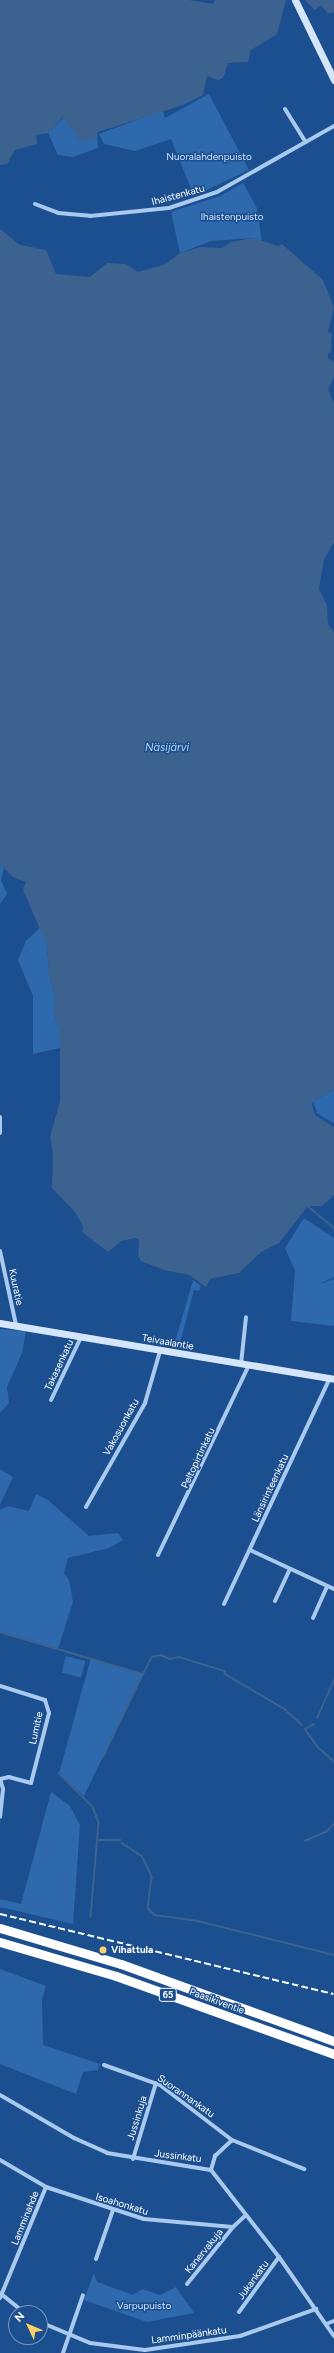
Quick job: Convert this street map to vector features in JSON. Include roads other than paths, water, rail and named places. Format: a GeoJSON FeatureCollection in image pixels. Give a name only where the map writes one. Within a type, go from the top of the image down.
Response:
{"type":"FeatureCollection","features":[{"type":"Feature","properties":{"kind":"highway","name":"Paasikiventie"},"geometry":{"type":"LineString","coordinates":[[0,1928],[121,1964],[334,2041]]}},
{"type":"Feature","properties":{"kind":"highway","name":"Paasikiventie"},"geometry":{"type":"LineString","coordinates":[[0,1942],[116,1976],[334,2054]]}},
{"type":"Feature","properties":{"kind":"main road"},"geometry":{"type":"LineString","coordinates":[[295,0],[334,80]]}},
{"type":"Feature","properties":{"kind":"main road","name":"Teivaalantie"},"geometry":{"type":"LineString","coordinates":[[0,1323],[332,1379]]}},
{"type":"Feature","properties":{"kind":"street"},"geometry":{"type":"LineString","coordinates":[[285,109],[306,142]]}},
{"type":"Feature","properties":{"kind":"street","name":"Ihaistenkatu"},"geometry":{"type":"LineString","coordinates":[[35,204],[58,213],[90,216],[169,208],[217,192],[334,126]]}},
{"type":"Feature","properties":{"kind":"street"},"geometry":{"type":"LineString","coordinates":[[0,1117],[0,1132]]}},
{"type":"Feature","properties":{"kind":"street","name":"Kuuratie"},"geometry":{"type":"LineString","coordinates":[[0,1251],[16,1325]]}},
{"type":"Feature","properties":{"kind":"street","name":"Peltopirtinkatu"},"geometry":{"type":"LineString","coordinates":[[158,1555],[245,1365],[246,1317]]}},
{"type":"Feature","properties":{"kind":"street","name":"Takasenkatu"},"geometry":{"type":"LineString","coordinates":[[51,1400],[81,1337]]}},
{"type":"Feature","properties":{"kind":"street","name":"Vakosuonkatu"},"geometry":{"type":"LineString","coordinates":[[86,1507],[145,1403],[160,1351]]}},
{"type":"Feature","properties":{"kind":"street","name":"Länsirinteenkatu"},"geometry":{"type":"LineString","coordinates":[[224,1604],[332,1379]]}},
{"type":"Feature","properties":{"kind":"street"},"geometry":{"type":"LineString","coordinates":[[250,1550],[334,1589]]}},
{"type":"Feature","properties":{"kind":"street"},"geometry":{"type":"LineString","coordinates":[[275,1601],[290,1569]]}},
{"type":"Feature","properties":{"kind":"street"},"geometry":{"type":"LineString","coordinates":[[314,1618],[328,1587]]}},
{"type":"Feature","properties":{"kind":"street","name":"Lumitie"},"geometry":{"type":"LineString","coordinates":[[0,1686],[37,1696],[48,1706],[49,1713],[31,1783],[0,1779]]}},
{"type":"Feature","properties":{"kind":"street"},"geometry":{"type":"LineString","coordinates":[[0,1779],[3,1789],[0,1816]]}},
{"type":"Feature","properties":{"kind":"street","name":"Suorannankatu"},"geometry":{"type":"LineString","coordinates":[[104,2065],[156,2083],[232,2140],[304,2169]]}},
{"type":"Feature","properties":{"kind":"street","name":"Jussinkuja"},"geometry":{"type":"LineString","coordinates":[[133,2159],[156,2083]]}},
{"type":"Feature","properties":{"kind":"street","name":"Jussinkatu"},"geometry":{"type":"LineString","coordinates":[[0,2095],[88,2145],[133,2159],[194,2165],[211,2170],[245,2216],[279,2257],[334,2336]]}},
{"type":"Feature","properties":{"kind":"street"},"geometry":{"type":"LineString","coordinates":[[211,2170],[215,2156],[232,2140]]}},
{"type":"Feature","properties":{"kind":"street","name":"Isoahonkatu"},"geometry":{"type":"LineString","coordinates":[[0,2160],[46,2187],[114,2210],[172,2224],[233,2227]]}},
{"type":"Feature","properties":{"kind":"street","name":"Lamminahde"},"geometry":{"type":"LineString","coordinates":[[1,2295],[46,2187]]}},
{"type":"Feature","properties":{"kind":"street"},"geometry":{"type":"LineString","coordinates":[[96,2259],[114,2210]]}},
{"type":"Feature","properties":{"kind":"street"},"geometry":{"type":"LineString","coordinates":[[233,2227],[245,2216]]}},
{"type":"Feature","properties":{"kind":"street","name":"Kanervakuja"},"geometry":{"type":"LineString","coordinates":[[187,2284],[233,2227]]}},
{"type":"Feature","properties":{"kind":"street","name":"Jukankatu"},"geometry":{"type":"LineString","coordinates":[[239,2312],[279,2257]]}},
{"type":"Feature","properties":{"kind":"street"},"geometry":{"type":"LineString","coordinates":[[1,2295],[14,2305]]}},
{"type":"Feature","properties":{"kind":"street"},"geometry":{"type":"LineString","coordinates":[[63,2353],[83,2295]]}},
{"type":"Feature","properties":{"kind":"street","name":"Lamminpäänkatu"},"geometry":{"type":"LineString","coordinates":[[48,2326],[69,2337],[112,2348],[172,2348],[240,2336],[316,2309]]}},
{"type":"Feature","properties":{"kind":"street"},"geometry":{"type":"LineString","coordinates":[[326,2324],[334,2321]]}},
{"type":"Feature","properties":{"kind":"water"},"geometry":{"type":"Polygon","coordinates":[[[0,0],[189,0],[213,4],[215,0],[286,0],[277,34],[251,50],[248,62],[228,63],[223,78],[218,80],[207,76],[203,95],[183,105],[97,132],[98,138],[80,141],[63,117],[48,133],[36,135],[37,144],[15,150],[7,164],[0,165],[0,0]]]}},
{"type":"Feature","properties":{"kind":"water"},"geometry":{"type":"Polygon","coordinates":[[[305,0],[334,0],[334,12],[328,14],[321,5],[315,10],[305,0]]]}},
{"type":"Feature","properties":{"kind":"water","name":"Näsijärvi"},"geometry":{"type":"Polygon","coordinates":[[[0,229],[20,245],[46,250],[56,274],[90,277],[107,263],[126,264],[138,272],[166,264],[180,253],[200,247],[222,248],[231,242],[253,238],[278,246],[282,244],[323,280],[334,307],[328,332],[332,334],[331,351],[328,354],[328,358],[334,362],[334,377],[328,389],[334,403],[334,543],[324,559],[319,589],[327,605],[328,624],[334,632],[334,1090],[313,1101],[312,1105],[315,1115],[334,1127],[334,1195],[322,1206],[308,1206],[279,1243],[261,1252],[239,1273],[210,1279],[206,1287],[189,1275],[164,1270],[141,1261],[138,1256],[139,1240],[135,1238],[121,1241],[108,1252],[82,1232],[83,1226],[75,1212],[52,1188],[53,1153],[50,1137],[60,1101],[60,1030],[54,1015],[55,997],[49,973],[47,945],[23,890],[26,882],[13,877],[0,864],[0,229]]]}},
{"type":"Feature","properties":{"kind":"waterway"},"geometry":{"type":"LineString","coordinates":[[308,1206],[334,1228]]}},
{"type":"Feature","properties":{"kind":"waterway"},"geometry":{"type":"LineString","coordinates":[[0,1632],[143,1674],[152,1657],[161,1655],[170,1659],[179,1657],[225,1671],[225,1674],[285,1709],[302,1725]]}},
{"type":"Feature","properties":{"kind":"waterway"},"geometry":{"type":"LineString","coordinates":[[103,1757],[143,1674]]}},
{"type":"Feature","properties":{"kind":"waterway"},"geometry":{"type":"LineString","coordinates":[[317,1718],[334,1680]]}},
{"type":"Feature","properties":{"kind":"waterway"},"geometry":{"type":"LineString","coordinates":[[306,1729],[314,1724]]}},
{"type":"Feature","properties":{"kind":"waterway"},"geometry":{"type":"LineString","coordinates":[[305,1729],[319,1748],[334,1761]]}},
{"type":"Feature","properties":{"kind":"waterway"},"geometry":{"type":"LineString","coordinates":[[59,1773],[93,1807],[99,1823],[91,1917]]}},
{"type":"Feature","properties":{"kind":"waterway"},"geometry":{"type":"LineString","coordinates":[[305,1841],[327,1831],[334,1824]]}},
{"type":"Feature","properties":{"kind":"waterway"},"geometry":{"type":"LineString","coordinates":[[98,1840],[120,1840]]}},
{"type":"Feature","properties":{"kind":"waterway"},"geometry":{"type":"LineString","coordinates":[[122,1843],[142,1856],[149,1870],[152,1877],[148,1908],[155,1915],[198,1921],[334,1955]]}},
{"type":"Feature","properties":{"kind":"railway"},"geometry":{"type":"LineString","coordinates":[[0,1914],[334,1994]]}},
{"type":"Feature","properties":{"kind":"place","name":"Vihattula"},"geometry":{"type":"Point","coordinates":[103,1950]}},
{"type":"Feature","properties":{"kind":"park label","name":"Nuoralahdenpuisto"},"geometry":{"type":"Point","coordinates":[209,157]}},
{"type":"Feature","properties":{"kind":"park label","name":"Ihaistenpuisto"},"geometry":{"type":"Point","coordinates":[232,217]}},
{"type":"Feature","properties":{"kind":"park label","name":"Varpupuisto"},"geometry":{"type":"Point","coordinates":[144,2306]}}]}
